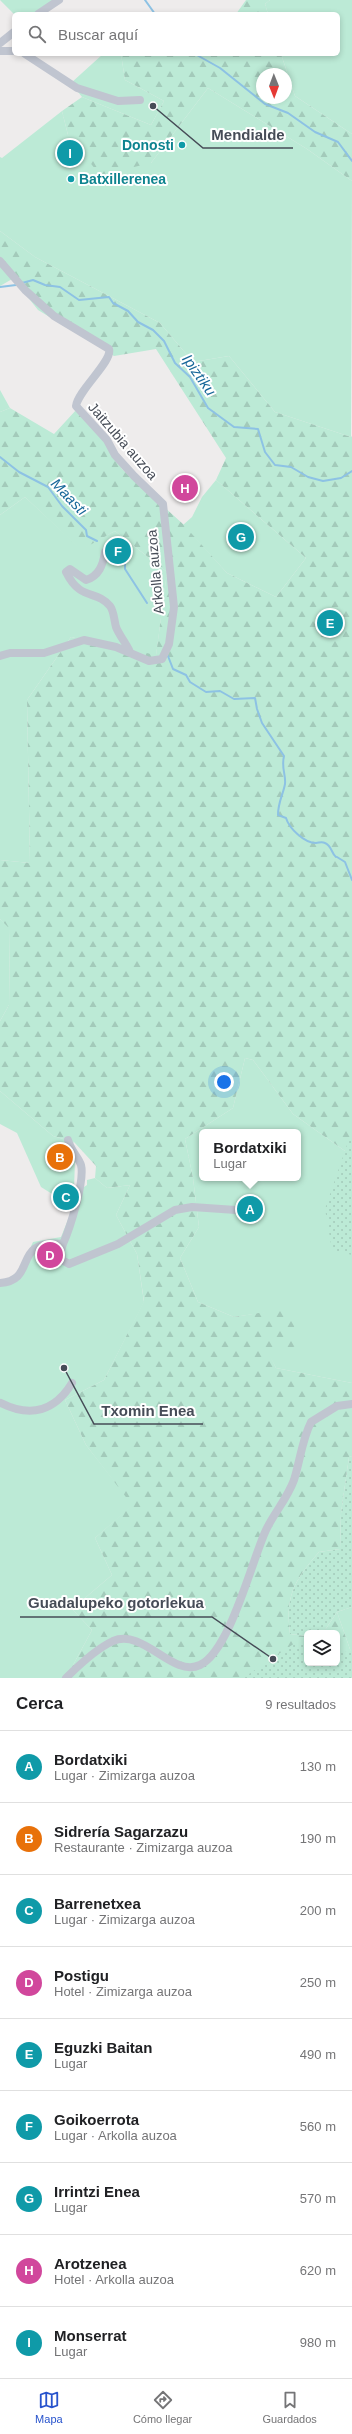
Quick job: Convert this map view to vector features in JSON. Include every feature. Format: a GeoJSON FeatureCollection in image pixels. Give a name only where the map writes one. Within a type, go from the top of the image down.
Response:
{"type":"FeatureCollection","features":[{"type":"Feature","properties":{"kind":"street"},"geometry":{"type":"LineString","coordinates":[[41,12],[59,0]]}},
{"type":"Feature","properties":{"kind":"street"},"geometry":{"type":"LineString","coordinates":[[0,43],[12,34]]}},
{"type":"Feature","properties":{"kind":"street"},"geometry":{"type":"LineString","coordinates":[[0,51],[12,51]]}},
{"type":"Feature","properties":{"kind":"street"},"geometry":{"type":"LineString","coordinates":[[28,56],[77,88],[118,100],[140,100]]}},
{"type":"Feature","properties":{"kind":"street","name":"Jaitzubia auzoa"},"geometry":{"type":"LineString","coordinates":[[0,261],[34,299],[54,316],[109,349],[108,358],[76,401],[76,406],[107,440],[115,455],[162,504]]}},
{"type":"Feature","properties":{"kind":"street","name":"Arkolla auzoa"},"geometry":{"type":"LineString","coordinates":[[0,656],[10,653],[44,653],[84,640],[130,652],[153,662],[162,659],[169,644],[174,607],[162,504]]}},
{"type":"Feature","properties":{"kind":"street"},"geometry":{"type":"LineString","coordinates":[[105,552],[103,566],[93,578],[86,580],[70,569],[66,572],[72,583],[81,592],[103,600],[111,606],[116,628],[130,652]]}},
{"type":"Feature","properties":{"kind":"street"},"geometry":{"type":"LineString","coordinates":[[68,1140],[71,1151],[81,1165],[79,1193],[72,1222],[61,1251],[62,1260],[69,1264],[118,1244],[176,1210],[192,1207],[236,1210]]}},
{"type":"Feature","properties":{"kind":"street"},"geometry":{"type":"LineString","coordinates":[[0,1283],[14,1281],[21,1273],[28,1255],[36,1247],[47,1242],[63,1244]]}},
{"type":"Feature","properties":{"kind":"street"},"geometry":{"type":"LineString","coordinates":[[0,1402],[13,1409],[41,1409],[52,1405],[62,1398],[72,1383]]}},
{"type":"Feature","properties":{"kind":"street"},"geometry":{"type":"LineString","coordinates":[[69,1676],[100,1650],[114,1641],[123,1639],[145,1645],[182,1666],[192,1667],[201,1665],[222,1639],[237,1609],[266,1530],[280,1510],[294,1480],[311,1422],[337,1406],[352,1404]]}},
{"type":"Feature","properties":{"kind":"green space"},"geometry":{"type":"Polygon","coordinates":[[[0,0],[56,0],[38,12],[12,12],[0,0]]]}},
{"type":"Feature","properties":{"kind":"green space"},"geometry":{"type":"Polygon","coordinates":[[[246,0],[270,0],[265,4],[267,12],[237,12],[246,0]]]}},
{"type":"Feature","properties":{"kind":"green space"},"geometry":{"type":"Polygon","coordinates":[[[270,0],[352,0],[352,134],[295,96],[292,87],[292,68],[286,68],[282,56],[340,56],[340,12],[267,12],[265,4],[270,0]]]}},
{"type":"Feature","properties":{"kind":"green space"},"geometry":{"type":"Polygon","coordinates":[[[101,56],[121,56],[125,80],[164,101],[151,125],[82,97],[71,83],[101,56]]]}},
{"type":"Feature","properties":{"kind":"green space"},"geometry":{"type":"Polygon","coordinates":[[[121,56],[282,56],[286,68],[256,68],[256,104],[292,104],[292,87],[295,96],[352,134],[352,181],[307,149],[208,88],[151,163],[100,175],[68,135],[62,111],[82,97],[151,125],[164,101],[125,80],[121,56]]]}},
{"type":"Feature","properties":{"kind":"green space"},"geometry":{"type":"Polygon","coordinates":[[[208,88],[307,149],[352,181],[351,437],[275,412],[229,356],[193,362],[160,323],[35,257],[0,231],[0,157],[2,158],[62,111],[68,135],[151,163],[208,88]]]}},
{"type":"Feature","properties":{"kind":"green space"},"geometry":{"type":"Polygon","coordinates":[[[0,231],[35,257],[160,323],[193,362],[229,356],[275,412],[351,437],[352,436],[352,1156],[293,1114],[253,1060],[245,1058],[233,1108],[185,1139],[193,1178],[199,1227],[180,1258],[198,1302],[234,1317],[290,1308],[299,1346],[268,1351],[276,1368],[352,1383],[352,1456],[349,1457],[341,1513],[340,1549],[319,1552],[298,1580],[291,1598],[289,1609],[290,1634],[304,1636],[304,1657],[253,1678],[66,1678],[92,1630],[72,1609],[112,1575],[95,1538],[132,1505],[86,1445],[65,1400],[104,1380],[144,1301],[137,1254],[116,1215],[130,1185],[107,1188],[95,1178],[96,1166],[74,1142],[53,1136],[0,1091],[0,1021],[9,1005],[10,929],[0,919],[0,860],[30,863],[27,700],[71,637],[156,655],[167,572],[115,531],[81,550],[25,497],[0,515],[0,412],[10,408],[54,434],[77,409],[103,440],[122,469],[183,524],[227,573],[276,597],[306,558],[216,480],[226,458],[156,349],[114,356],[38,310],[0,262],[0,231]]]}},
{"type":"Feature","properties":{"kind":"green space"},"geometry":{"type":"Polygon","coordinates":[[[0,262],[14,278],[0,286],[0,262]]]}},
{"type":"Feature","properties":{"kind":"green space"},"geometry":{"type":"Polygon","coordinates":[[[0,390],[10,408],[0,412],[0,390]]]}},
{"type":"Feature","properties":{"kind":"green space"},"geometry":{"type":"Polygon","coordinates":[[[216,480],[306,558],[276,597],[227,573],[183,525],[192,517],[202,497],[216,480]]]}},
{"type":"Feature","properties":{"kind":"green space"},"geometry":{"type":"Polygon","coordinates":[[[25,497],[81,549],[115,531],[167,572],[156,656],[71,637],[27,700],[30,863],[0,860],[0,515],[25,497]]]}},
{"type":"Feature","properties":{"kind":"green space"},"geometry":{"type":"Polygon","coordinates":[[[0,919],[10,928],[9,1005],[0,1021],[0,919]]]}},
{"type":"Feature","properties":{"kind":"green space"},"geometry":{"type":"Polygon","coordinates":[[[245,1058],[253,1060],[293,1114],[352,1156],[352,1383],[276,1368],[267,1351],[290,1309],[234,1317],[198,1302],[180,1258],[199,1227],[193,1178],[185,1139],[199,1130],[199,1181],[301,1181],[301,1129],[200,1129],[233,1108],[245,1058]]]}},
{"type":"Feature","properties":{"kind":"green space"},"geometry":{"type":"Polygon","coordinates":[[[0,1091],[53,1136],[74,1142],[68,1148],[75,1161],[74,1188],[81,1189],[87,1185],[87,1180],[95,1178],[107,1188],[130,1185],[116,1215],[137,1254],[144,1302],[104,1380],[65,1400],[86,1445],[133,1505],[95,1538],[112,1575],[72,1609],[92,1630],[66,1678],[0,1678],[0,1283],[19,1272],[33,1242],[61,1237],[73,1207],[41,1187],[17,1133],[0,1124],[0,1091]]]}},
{"type":"Feature","properties":{"kind":"green space"},"geometry":{"type":"Polygon","coordinates":[[[352,1138],[352,1255],[332,1250],[325,1209],[349,1139],[352,1138]]]}},
{"type":"Feature","properties":{"kind":"green space"},"geometry":{"type":"Polygon","coordinates":[[[352,1456],[352,1607],[337,1612],[325,1630],[304,1630],[304,1636],[290,1634],[289,1609],[291,1598],[298,1580],[319,1552],[340,1549],[341,1513],[349,1457],[352,1456]]]}},
{"type":"Feature","properties":{"kind":"green space"},"geometry":{"type":"Polygon","coordinates":[[[352,1607],[352,1655],[337,1612],[352,1607]]]}},
{"type":"Feature","properties":{"kind":"green space"},"geometry":{"type":"Polygon","coordinates":[[[337,1612],[352,1655],[340,1660],[340,1630],[325,1630],[337,1612]]]}},
{"type":"Feature","properties":{"kind":"green space"},"geometry":{"type":"Polygon","coordinates":[[[295,1643],[304,1645],[304,1666],[340,1666],[340,1652],[352,1650],[352,1678],[243,1678],[295,1643]]]}},
{"type":"Feature","properties":{"kind":"waterway"},"geometry":{"type":"LineString","coordinates":[[145,0],[154,12]]}},
{"type":"Feature","properties":{"kind":"waterway"},"geometry":{"type":"LineString","coordinates":[[199,56],[220,68],[265,104],[288,113],[315,132],[338,142],[352,161]]}},
{"type":"Feature","properties":{"kind":"waterway","name":"Ipiztiku"},"geometry":{"type":"LineString","coordinates":[[22,283],[33,280],[45,285],[60,287],[79,300],[109,297],[113,303],[128,311],[138,322],[153,330],[164,341],[175,363],[190,377],[208,408],[234,427],[258,429],[265,452],[275,465],[291,467],[308,477],[323,481],[341,478],[352,471]]}},
{"type":"Feature","properties":{"kind":"waterway","name":"Ipiztiku"},"geometry":{"type":"LineString","coordinates":[[0,287],[16,285]]}},
{"type":"Feature","properties":{"kind":"waterway","name":"Maasti"},"geometry":{"type":"LineString","coordinates":[[0,457],[19,472],[48,487],[62,506],[86,530],[87,536],[97,541]]}},
{"type":"Feature","properties":{"kind":"waterway","name":"Maasti"},"geometry":{"type":"LineString","coordinates":[[119,555],[125,559],[125,569],[147,603]]}},
{"type":"Feature","properties":{"kind":"waterway","name":"Maasti"},"geometry":{"type":"LineString","coordinates":[[168,656],[173,669],[186,675],[190,682],[206,692],[220,691],[234,699],[255,698],[262,723],[284,756],[283,764],[285,784],[278,815],[286,818],[290,826],[302,838],[311,842],[322,842],[327,844],[336,857]]}},
{"type":"Feature","properties":{"kind":"waterway","name":"Maasti"},"geometry":{"type":"LineString","coordinates":[[337,857],[345,862],[352,880]]}},
{"type":"Feature","properties":{"kind":"place","name":"Mendialde"},"geometry":{"type":"Point","coordinates":[153,106]}},
{"type":"Feature","properties":{"kind":"place","name":"Donosti"},"geometry":{"type":"Point","coordinates":[182,145]}},
{"type":"Feature","properties":{"kind":"place","name":"Monserrat"},"geometry":{"type":"Point","coordinates":[70,153]}},
{"type":"Feature","properties":{"kind":"place","name":"Batxillerenea"},"geometry":{"type":"Point","coordinates":[71,179]}},
{"type":"Feature","properties":{"kind":"place","name":"Arotzenea"},"geometry":{"type":"Point","coordinates":[185,488]}},
{"type":"Feature","properties":{"kind":"place","name":"Irrintzi Enea"},"geometry":{"type":"Point","coordinates":[241,537]}},
{"type":"Feature","properties":{"kind":"place","name":"Goikoerrota"},"geometry":{"type":"Point","coordinates":[118,551]}},
{"type":"Feature","properties":{"kind":"place","name":"Eguzki Baitan"},"geometry":{"type":"Point","coordinates":[330,623]}},
{"type":"Feature","properties":{"kind":"place","name":"Sidrería Sagarzazu"},"geometry":{"type":"Point","coordinates":[60,1157]}},
{"type":"Feature","properties":{"kind":"place","name":"Barrenetxea"},"geometry":{"type":"Point","coordinates":[66,1197]}},
{"type":"Feature","properties":{"kind":"place","name":"Bordatxiki"},"geometry":{"type":"Point","coordinates":[250,1209]}},
{"type":"Feature","properties":{"kind":"place","name":"Postigu"},"geometry":{"type":"Point","coordinates":[50,1255]}},
{"type":"Feature","properties":{"kind":"place","name":"Txomin Enea"},"geometry":{"type":"Point","coordinates":[64,1368]}},
{"type":"Feature","properties":{"kind":"place","name":"Guadalupeko gotorlekua"},"geometry":{"type":"Point","coordinates":[273,1659]}}]}
